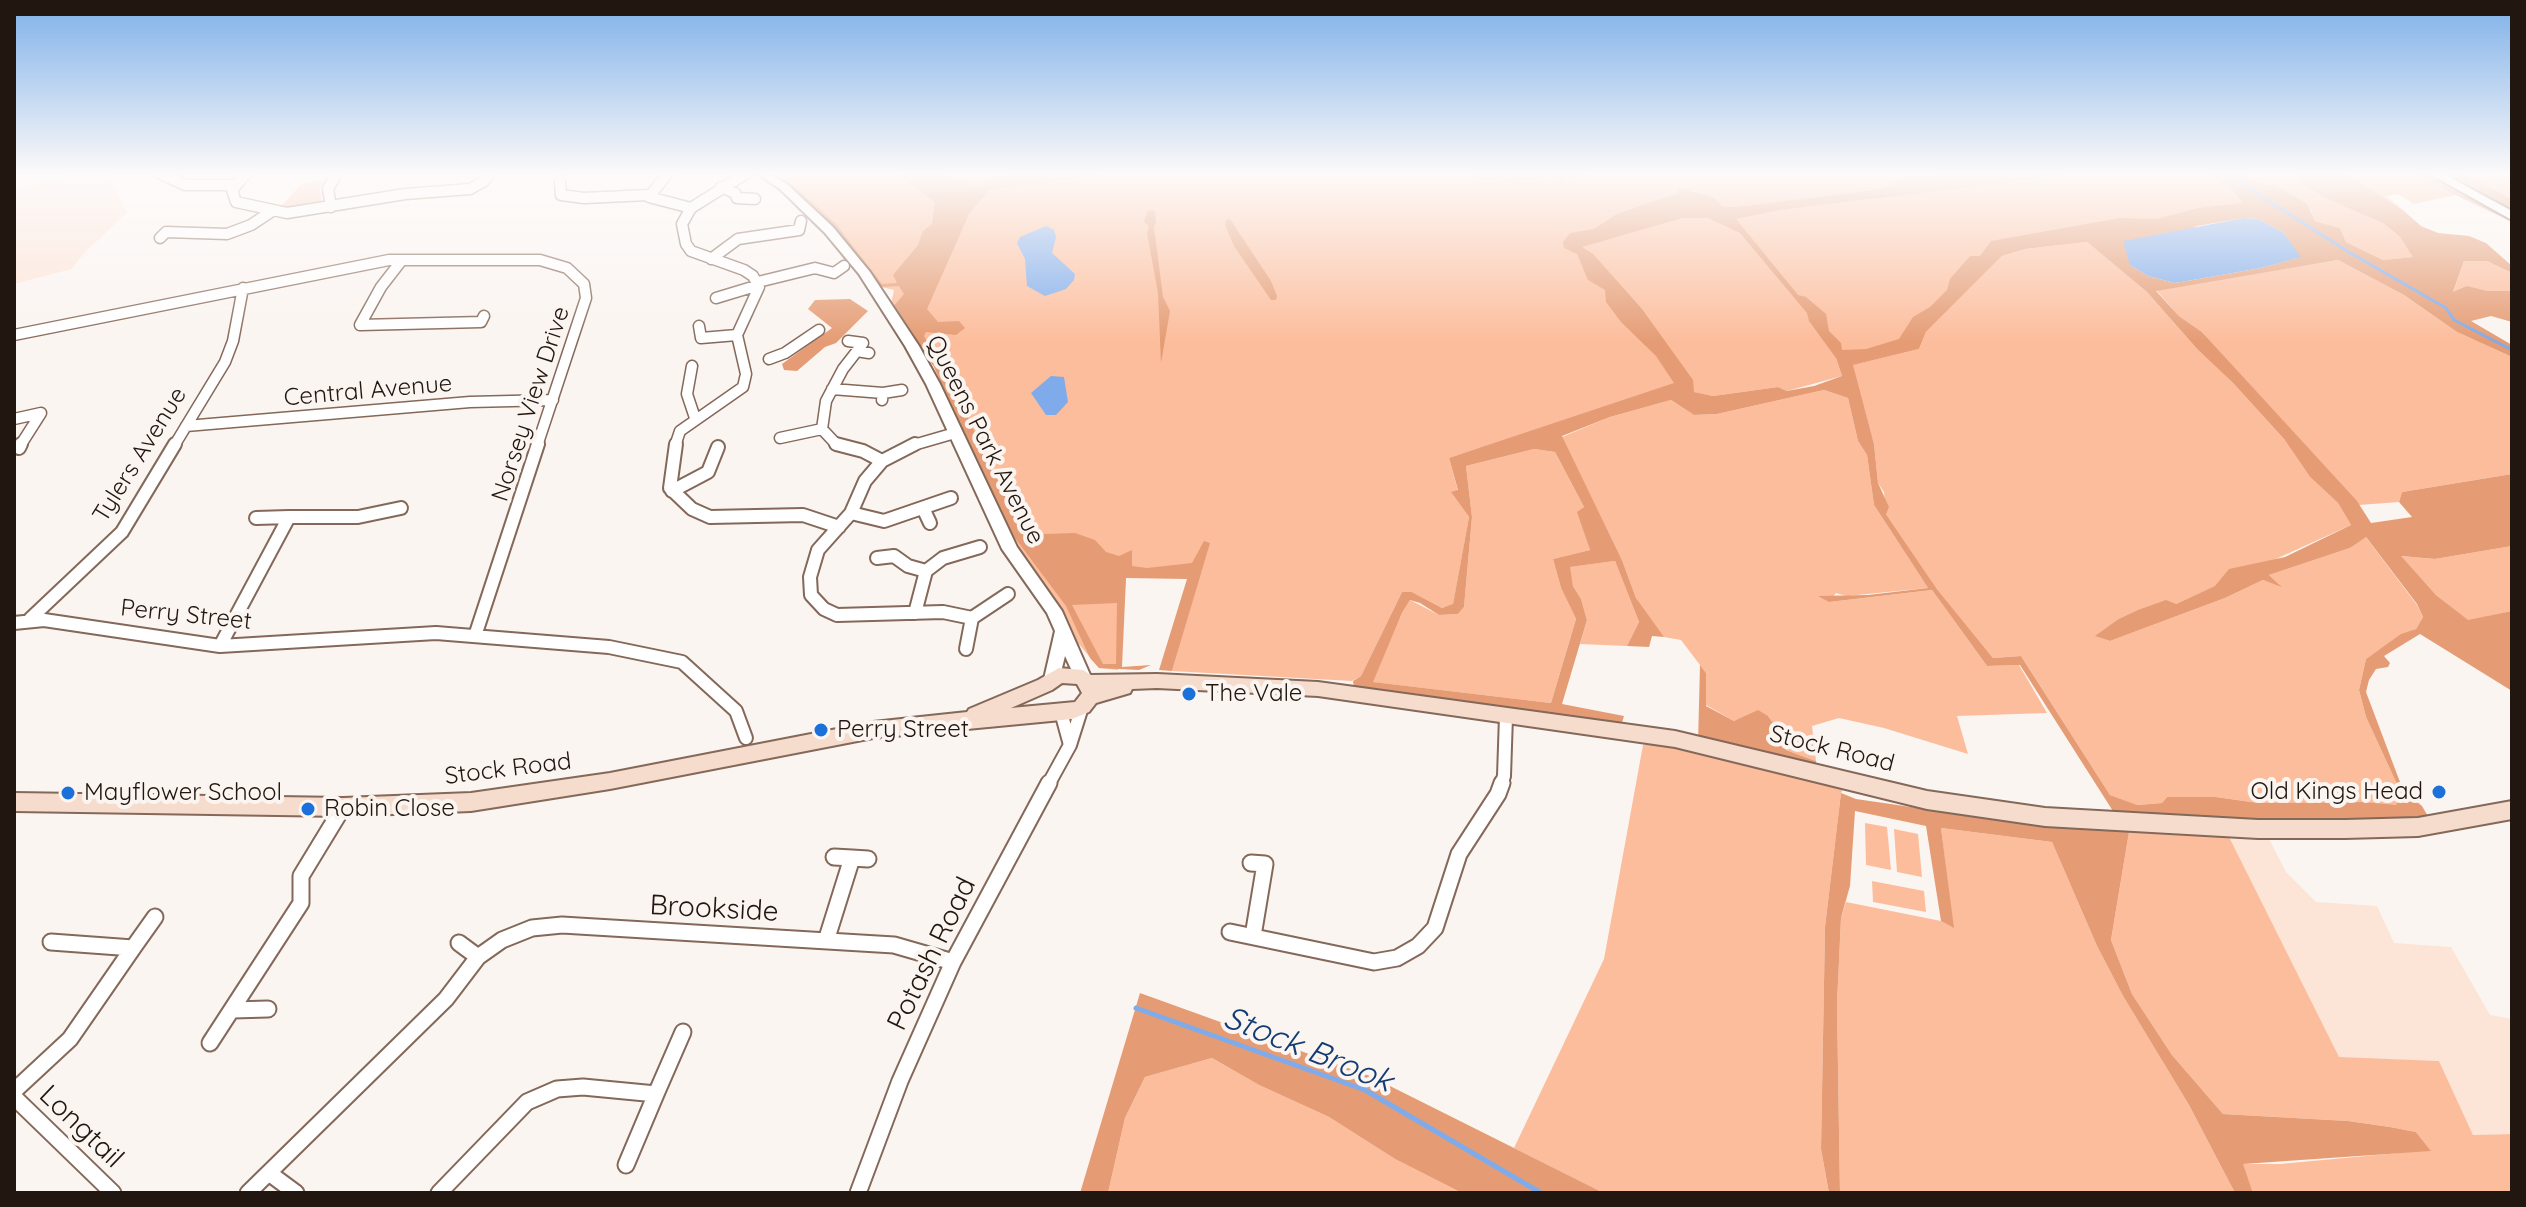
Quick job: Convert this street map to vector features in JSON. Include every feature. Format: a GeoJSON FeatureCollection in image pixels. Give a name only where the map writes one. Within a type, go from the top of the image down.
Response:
{"type":"FeatureCollection","features":[{"type":"Feature","properties":{"kind":"main road","name":"Stock Road"},"geometry":{"type":"LineString","coordinates":[[955,722],[1068,673],[1086,691]]}},
{"type":"Feature","properties":{"kind":"main road"},"geometry":{"type":"LineString","coordinates":[[1049,682],[1043,699],[1056,711]]}},
{"type":"Feature","properties":{"kind":"main road","name":"Stock Road"},"geometry":{"type":"LineString","coordinates":[[14,802],[343,807],[471,802],[541,793],[859,732],[1056,711],[1086,691],[1141,682],[1318,689],[1698,743],[1927,800],[2045,817],[2258,829],[2345,829],[2418,827],[2512,810]]}},
{"type":"Feature","properties":{"kind":"street"},"geometry":{"type":"LineString","coordinates":[[147,233],[227,234],[239,229]]}},
{"type":"Feature","properties":{"kind":"street"},"geometry":{"type":"LineString","coordinates":[[683,229],[686,244],[698,255],[744,270],[758,284],[759,294],[737,335],[746,374],[743,387],[725,402],[695,418],[677,437],[669,477],[672,491],[692,509],[710,517],[803,515],[839,527]]}},
{"type":"Feature","properties":{"kind":"street"},"geometry":{"type":"LineString","coordinates":[[711,259],[747,235],[780,229]]}},
{"type":"Feature","properties":{"kind":"street"},"geometry":{"type":"LineString","coordinates":[[808,229],[812,231]]}},
{"type":"Feature","properties":{"kind":"street","name":"Queens Park Avenue"},"geometry":{"type":"LineString","coordinates":[[827,229],[864,272],[912,346],[1010,549],[1054,611],[1086,691]]}},
{"type":"Feature","properties":{"kind":"street"},"geometry":{"type":"LineString","coordinates":[[402,260],[381,287],[360,325],[481,322]]}},
{"type":"Feature","properties":{"kind":"street","name":"Norsey View Drive"},"geometry":{"type":"LineString","coordinates":[[14,335],[372,262],[540,260],[567,268],[578,275],[584,284],[586,298],[475,636]]}},
{"type":"Feature","properties":{"kind":"street"},"geometry":{"type":"LineString","coordinates":[[834,273],[844,266]]}},
{"type":"Feature","properties":{"kind":"street"},"geometry":{"type":"LineString","coordinates":[[716,298],[807,269],[824,269],[843,280]]}},
{"type":"Feature","properties":{"kind":"street","name":"Tylers Avenue"},"geometry":{"type":"LineString","coordinates":[[30,619],[122,532],[233,341],[243,288]]}},
{"type":"Feature","properties":{"kind":"street"},"geometry":{"type":"LineString","coordinates":[[769,359],[785,353],[819,330]]}},
{"type":"Feature","properties":{"kind":"street"},"geometry":{"type":"LineString","coordinates":[[699,336],[737,335]]}},
{"type":"Feature","properties":{"kind":"street"},"geometry":{"type":"LineString","coordinates":[[848,341],[863,343],[826,401],[822,429],[836,444],[863,451],[882,461]]}},
{"type":"Feature","properties":{"kind":"street"},"geometry":{"type":"LineString","coordinates":[[857,351],[869,353]]}},
{"type":"Feature","properties":{"kind":"street"},"geometry":{"type":"LineString","coordinates":[[692,366],[687,394],[695,418]]}},
{"type":"Feature","properties":{"kind":"street"},"geometry":{"type":"LineString","coordinates":[[832,389],[882,397],[902,390]]}},
{"type":"Feature","properties":{"kind":"street","name":"Central Avenue"},"geometry":{"type":"LineString","coordinates":[[186,426],[470,402],[553,400]]}},
{"type":"Feature","properties":{"kind":"street"},"geometry":{"type":"LineString","coordinates":[[14,419],[44,409],[19,448]]}},
{"type":"Feature","properties":{"kind":"street"},"geometry":{"type":"LineString","coordinates":[[780,438],[822,429]]}},
{"type":"Feature","properties":{"kind":"street"},"geometry":{"type":"LineString","coordinates":[[955,433],[912,445],[882,461],[865,481],[851,513],[814,559],[809,589],[815,601],[837,615],[943,612],[972,618]]}},
{"type":"Feature","properties":{"kind":"street"},"geometry":{"type":"LineString","coordinates":[[672,491],[708,472],[718,447]]}},
{"type":"Feature","properties":{"kind":"street"},"geometry":{"type":"LineString","coordinates":[[851,513],[884,521],[951,498]]}},
{"type":"Feature","properties":{"kind":"street"},"geometry":{"type":"LineString","coordinates":[[256,518],[358,517],[401,508]]}},
{"type":"Feature","properties":{"kind":"street"},"geometry":{"type":"LineString","coordinates":[[923,508],[930,523]]}},
{"type":"Feature","properties":{"kind":"street"},"geometry":{"type":"LineString","coordinates":[[220,646],[289,517]]}},
{"type":"Feature","properties":{"kind":"street"},"geometry":{"type":"LineString","coordinates":[[915,613],[926,571],[943,558],[980,547]]}},
{"type":"Feature","properties":{"kind":"street"},"geometry":{"type":"LineString","coordinates":[[877,558],[894,556],[926,571]]}},
{"type":"Feature","properties":{"kind":"street"},"geometry":{"type":"LineString","coordinates":[[966,649],[972,618],[1008,594]]}},
{"type":"Feature","properties":{"kind":"street","name":"Perry Street"},"geometry":{"type":"LineString","coordinates":[[14,623],[30,619],[220,646],[317,642],[389,634],[475,636],[609,647],[673,658],[724,697],[736,711],[746,738]]}},
{"type":"Feature","properties":{"kind":"street"},"geometry":{"type":"LineString","coordinates":[[1049,682],[1063,630]]}},
{"type":"Feature","properties":{"kind":"street","name":"Potash Road"},"geometry":{"type":"LineString","coordinates":[[858,1193],[900,1081],[953,962],[1070,745],[1086,691]]}},
{"type":"Feature","properties":{"kind":"street"},"geometry":{"type":"LineString","coordinates":[[1056,711],[1070,745]]}},
{"type":"Feature","properties":{"kind":"street"},"geometry":{"type":"LineString","coordinates":[[1230,932],[1374,962],[1397,958],[1418,946],[1435,928],[1459,854],[1498,794],[1504,776],[1506,716]]}},
{"type":"Feature","properties":{"kind":"street"},"geometry":{"type":"LineString","coordinates":[[210,1043],[301,903],[301,876],[343,807]]}},
{"type":"Feature","properties":{"kind":"street"},"geometry":{"type":"LineString","coordinates":[[834,857],[868,859]]}},
{"type":"Feature","properties":{"kind":"street"},"geometry":{"type":"LineString","coordinates":[[826,941],[852,858]]}},
{"type":"Feature","properties":{"kind":"street"},"geometry":{"type":"LineString","coordinates":[[1253,936],[1265,864]]}},
{"type":"Feature","properties":{"kind":"street"},"geometry":{"type":"LineString","coordinates":[[14,1091],[70,1039],[155,917]]}},
{"type":"Feature","properties":{"kind":"street","name":"Brookside"},"geometry":{"type":"LineString","coordinates":[[248,1193],[446,999],[478,957],[518,932],[562,925],[894,945],[953,962]]}},
{"type":"Feature","properties":{"kind":"street"},"geometry":{"type":"LineString","coordinates":[[51,942],[133,948]]}},
{"type":"Feature","properties":{"kind":"street"},"geometry":{"type":"LineString","coordinates":[[459,943],[478,957]]}},
{"type":"Feature","properties":{"kind":"street"},"geometry":{"type":"LineString","coordinates":[[233,1010],[268,1009]]}},
{"type":"Feature","properties":{"kind":"street"},"geometry":{"type":"LineString","coordinates":[[626,1165],[683,1032]]}},
{"type":"Feature","properties":{"kind":"street"},"geometry":{"type":"LineString","coordinates":[[439,1193],[527,1102],[557,1089],[583,1087],[656,1094]]}},
{"type":"Feature","properties":{"kind":"street","name":"Longtail"},"geometry":{"type":"LineString","coordinates":[[14,1097],[113,1193]]}},
{"type":"Feature","properties":{"kind":"street"},"geometry":{"type":"LineString","coordinates":[[269,1173],[296,1193]]}},
{"type":"Feature","properties":{"kind":"shaded area"},"geometry":{"type":"Polygon","coordinates":[[[14,229],[109,229],[72,269],[14,284],[14,229]]]}},
{"type":"Feature","properties":{"kind":"shaded area"},"geometry":{"type":"Polygon","coordinates":[[[836,229],[2144,229],[1999,247],[1902,342],[1836,358],[1842,376],[1787,391],[1778,387],[1713,396],[1693,392],[1693,381],[1449,458],[1458,491],[1452,493],[1469,517],[1453,605],[1442,608],[1412,592],[1402,592],[1361,676],[1352,681],[1172,671],[1195,591],[1187,578],[1126,578],[1118,670],[1099,668],[1078,643],[1009,530],[934,367],[891,304],[894,290],[881,287],[836,229]]]}},
{"type":"Feature","properties":{"kind":"shaded area"},"geometry":{"type":"Polygon","coordinates":[[[836,229],[840,229],[882,284],[897,283],[893,275],[918,245],[925,229],[962,229],[927,309],[938,322],[959,321],[965,328],[956,335],[926,332],[924,336],[962,405],[1027,542],[1044,534],[1075,533],[1095,540],[1106,552],[1119,556],[1132,550],[1132,566],[1147,568],[1192,563],[1204,541],[1210,543],[1172,671],[1159,670],[1187,579],[1126,578],[1122,667],[1151,665],[1139,670],[1099,668],[1090,658],[1066,606],[1009,530],[934,367],[893,307],[904,294],[899,286],[881,287],[836,229]],[[1117,603],[1072,605],[1103,664],[1116,664],[1117,603]]]}},
{"type":"Feature","properties":{"kind":"shaded area"},"geometry":{"type":"Polygon","coordinates":[[[1148,229],[1154,229],[1163,297],[1170,311],[1161,363],[1158,293],[1148,229]]]}},
{"type":"Feature","properties":{"kind":"shaded area"},"geometry":{"type":"Polygon","coordinates":[[[1227,229],[1237,229],[1271,281],[1276,300],[1271,300],[1234,246],[1227,229]]]}},
{"type":"Feature","properties":{"kind":"shaded area"},"geometry":{"type":"Polygon","coordinates":[[[1592,229],[1643,229],[1582,247],[1593,254],[1642,309],[1693,380],[1694,392],[1713,396],[1778,387],[1787,391],[1842,376],[1836,358],[1809,321],[1807,313],[1740,233],[1732,229],[1744,229],[1798,295],[1806,297],[1826,314],[1829,331],[1841,343],[1842,350],[1866,349],[1899,339],[1913,317],[1930,307],[1947,290],[1950,279],[1970,256],[1980,256],[1991,241],[2056,229],[2191,229],[2130,265],[2148,276],[2175,283],[2261,268],[2300,257],[2278,229],[2341,229],[2346,242],[2383,260],[2413,257],[2400,237],[2391,229],[2429,229],[2469,236],[2486,243],[2512,266],[2512,273],[2487,261],[2464,261],[2453,292],[2467,286],[2487,291],[2512,291],[2512,322],[2491,316],[2471,321],[2512,345],[2512,357],[2457,332],[2404,295],[2338,260],[2156,291],[2179,316],[2202,332],[2357,501],[2371,523],[2412,517],[2399,502],[2402,492],[2512,474],[2512,546],[2435,559],[2401,556],[2436,595],[2468,620],[2512,611],[2512,691],[2420,634],[2384,656],[2390,663],[2388,667],[2376,669],[2366,692],[2403,790],[2422,806],[2429,818],[2418,827],[2131,820],[2111,940],[2132,994],[2172,1055],[2223,1114],[2348,1121],[2390,1127],[2416,1132],[2431,1151],[2243,1164],[2253,1193],[2235,1193],[2189,1105],[2123,996],[2097,946],[2052,842],[1941,828],[1954,928],[1941,921],[1926,826],[1855,811],[1850,886],[1841,918],[1837,1004],[1840,1193],[1829,1193],[1821,1149],[1825,927],[1841,793],[1856,799],[2049,827],[2123,821],[2118,819],[2020,665],[1987,666],[1932,590],[1829,602],[1818,596],[1868,595],[1928,588],[1874,505],[1867,455],[1858,441],[1848,398],[1824,390],[1717,414],[1694,415],[1671,400],[1610,417],[1562,436],[1622,560],[1636,598],[1664,637],[1652,636],[1649,647],[1627,646],[1639,622],[1615,561],[1570,567],[1573,586],[1581,599],[1587,620],[1562,704],[1624,716],[1619,733],[1355,695],[1353,681],[1361,676],[1402,592],[1412,592],[1442,608],[1453,604],[1469,517],[1451,492],[1458,490],[1449,458],[1674,383],[1656,356],[1621,322],[1606,302],[1605,290],[1588,280],[1577,254],[1564,248],[1563,242],[1570,233],[1592,229]],[[2087,242],[2025,249],[2002,256],[1926,332],[1919,349],[1853,365],[1874,444],[1878,483],[1889,507],[1886,514],[1937,589],[1993,658],[2021,656],[2110,795],[2137,805],[2162,803],[2167,797],[2216,797],[2258,803],[2364,802],[2396,805],[2401,793],[2366,717],[2359,690],[2366,659],[2401,634],[2416,629],[2423,617],[2417,604],[2366,537],[2350,548],[2269,575],[2282,587],[2263,580],[2225,598],[2110,641],[2095,636],[2138,610],[2166,600],[2176,604],[2215,586],[2229,569],[2285,557],[2351,525],[2338,503],[2310,477],[2284,439],[2233,383],[2198,350],[2147,292],[2087,242]],[[1534,449],[1466,466],[1472,517],[1464,607],[1458,614],[1439,615],[1410,600],[1373,682],[1551,703],[1576,619],[1561,588],[1553,559],[1590,550],[1577,512],[1584,507],[1555,452],[1534,449]]]}},
{"type":"Feature","properties":{"kind":"shaded area"},"geometry":{"type":"Polygon","coordinates":[[[2341,229],[2391,229],[2414,257],[2383,260],[2346,242],[2341,229]]]}},
{"type":"Feature","properties":{"kind":"shaded area"},"geometry":{"type":"Polygon","coordinates":[[[2087,242],[2147,292],[2198,350],[2233,383],[2284,439],[2310,477],[2338,503],[2351,525],[2176,604],[2117,620],[2096,636],[2110,641],[2225,598],[2263,580],[2280,585],[2269,575],[2350,548],[2365,536],[2423,617],[2416,629],[2401,635],[2366,659],[2359,690],[2366,717],[2401,793],[2396,806],[2364,802],[2258,803],[2216,797],[2167,797],[2162,803],[2136,805],[2110,795],[2021,656],[1993,658],[1937,589],[1886,514],[1884,492],[1878,483],[1874,444],[1852,365],[1919,349],[1926,332],[2002,256],[2025,249],[2087,242]]]}},
{"type":"Feature","properties":{"kind":"shaded area"},"geometry":{"type":"Polygon","coordinates":[[[2338,260],[2404,295],[2457,332],[2512,357],[2512,474],[2402,492],[2399,502],[2359,505],[2202,332],[2179,316],[2156,290],[2338,260]]]}},
{"type":"Feature","properties":{"kind":"shaded area"},"geometry":{"type":"Polygon","coordinates":[[[2464,261],[2487,261],[2512,273],[2512,291],[2453,293],[2464,261]]]}},
{"type":"Feature","properties":{"kind":"shaded area"},"geometry":{"type":"Polygon","coordinates":[[[850,299],[868,311],[836,343],[825,347],[797,371],[784,370],[782,364],[832,328],[808,309],[815,300],[850,299]]]}},
{"type":"Feature","properties":{"kind":"shaded area"},"geometry":{"type":"Polygon","coordinates":[[[1824,390],[1848,398],[1858,441],[1867,455],[1874,505],[1928,588],[1847,596],[1836,593],[1829,602],[1932,590],[1987,666],[2019,665],[2047,713],[1957,716],[1968,754],[1884,728],[1839,718],[1812,726],[1816,761],[1786,750],[1780,732],[1768,716],[1734,721],[1706,705],[1706,673],[1681,640],[1664,637],[1636,598],[1622,560],[1562,437],[1610,417],[1671,400],[1694,415],[1717,414],[1824,390]]]}},
{"type":"Feature","properties":{"kind":"shaded area"},"geometry":{"type":"Polygon","coordinates":[[[1534,449],[1555,452],[1584,507],[1578,512],[1590,550],[1553,559],[1561,588],[1576,619],[1551,703],[1372,682],[1410,600],[1439,615],[1458,614],[1464,607],[1472,517],[1466,466],[1534,449]]]}},
{"type":"Feature","properties":{"kind":"shaded area"},"geometry":{"type":"Polygon","coordinates":[[[2512,546],[2512,611],[2468,621],[2436,595],[2400,556],[2435,559],[2512,546]]]}},
{"type":"Feature","properties":{"kind":"shaded area"},"geometry":{"type":"Polygon","coordinates":[[[1615,561],[1639,622],[1627,646],[1580,644],[1587,620],[1569,567],[1615,561]]]}},
{"type":"Feature","properties":{"kind":"shaded area"},"geometry":{"type":"Polygon","coordinates":[[[1700,665],[1706,673],[1706,706],[1734,721],[1758,710],[1768,716],[1780,732],[1786,750],[1816,761],[1818,773],[1698,743],[1700,665]]]}},
{"type":"Feature","properties":{"kind":"shaded area"},"geometry":{"type":"Polygon","coordinates":[[[1675,739],[1847,781],[1841,793],[1825,927],[1821,1149],[1829,1193],[1604,1193],[1514,1148],[1604,959],[1643,745],[1675,739]]]}},
{"type":"Feature","properties":{"kind":"shaded area"},"geometry":{"type":"Polygon","coordinates":[[[2131,820],[2227,833],[2339,1057],[2439,1061],[2473,1135],[2512,1134],[2512,1193],[2253,1193],[2242,1164],[2280,1164],[2430,1150],[2416,1132],[2390,1127],[2348,1121],[2223,1114],[2172,1055],[2132,994],[2111,940],[2131,820]]]}},
{"type":"Feature","properties":{"kind":"shaded area"},"geometry":{"type":"Polygon","coordinates":[[[1865,823],[1887,827],[1891,870],[1866,865],[1865,823]]]}},
{"type":"Feature","properties":{"kind":"shaded area"},"geometry":{"type":"Polygon","coordinates":[[[1941,828],[2052,842],[2097,946],[2123,996],[2189,1105],[2235,1193],[1840,1193],[1837,1004],[1841,918],[1846,902],[1941,921],[1953,927],[1941,828]]]}},
{"type":"Feature","properties":{"kind":"shaded area"},"geometry":{"type":"Polygon","coordinates":[[[1894,829],[1918,834],[1922,877],[1897,872],[1894,829]]]}},
{"type":"Feature","properties":{"kind":"shaded area"},"geometry":{"type":"Polygon","coordinates":[[[2226,833],[2268,837],[2286,872],[2316,902],[2377,906],[2394,943],[2451,947],[2490,1015],[2512,1019],[2512,1134],[2473,1135],[2439,1061],[2339,1058],[2226,833]]]}},
{"type":"Feature","properties":{"kind":"shaded area"},"geometry":{"type":"Polygon","coordinates":[[[1872,881],[1924,891],[1926,912],[1873,902],[1872,881]]]}},
{"type":"Feature","properties":{"kind":"shaded area"},"geometry":{"type":"Polygon","coordinates":[[[1140,993],[1370,1076],[1604,1193],[1462,1193],[1395,1159],[1329,1117],[1259,1085],[1212,1058],[1145,1077],[1125,1118],[1108,1193],[1080,1193],[1140,993]]]}},
{"type":"Feature","properties":{"kind":"shaded area"},"geometry":{"type":"Polygon","coordinates":[[[1212,1058],[1259,1085],[1329,1117],[1395,1159],[1462,1193],[1108,1193],[1125,1118],[1145,1077],[1212,1058]]]}},
{"type":"Feature","properties":{"kind":"water"},"geometry":{"type":"Polygon","coordinates":[[[1038,229],[1054,230],[1056,237],[1052,253],[1075,274],[1066,289],[1045,296],[1027,286],[1025,259],[1017,243],[1020,237],[1038,229]]]}},
{"type":"Feature","properties":{"kind":"water"},"geometry":{"type":"Polygon","coordinates":[[[2184,229],[2278,229],[2301,257],[2261,268],[2175,283],[2148,276],[2130,265],[2123,241],[2184,229]]]}},
{"type":"Feature","properties":{"kind":"water"},"geometry":{"type":"Polygon","coordinates":[[[1051,376],[1064,377],[1068,402],[1056,415],[1046,415],[1031,393],[1051,376]]]}},
{"type":"Feature","properties":{"kind":"waterway","name":"Stock Brook"},"geometry":{"type":"LineString","coordinates":[[2313,229],[2446,308],[2454,320],[2512,350]]}},
{"type":"Feature","properties":{"kind":"waterway","name":"Stock Brook"},"geometry":{"type":"LineString","coordinates":[[1136,1008],[1365,1090],[1541,1193]]}},
{"type":"Feature","properties":{"kind":"place","name":"The Vale"},"geometry":{"type":"Point","coordinates":[1189,694]}},
{"type":"Feature","properties":{"kind":"place","name":"Perry Street"},"geometry":{"type":"Point","coordinates":[821,730]}},
{"type":"Feature","properties":{"kind":"place","name":"Old Kings Head"},"geometry":{"type":"Point","coordinates":[2439,792]}},
{"type":"Feature","properties":{"kind":"place","name":"Mayflower School"},"geometry":{"type":"Point","coordinates":[68,793]}},
{"type":"Feature","properties":{"kind":"place","name":"Robin Close"},"geometry":{"type":"Point","coordinates":[308,809]}}]}
